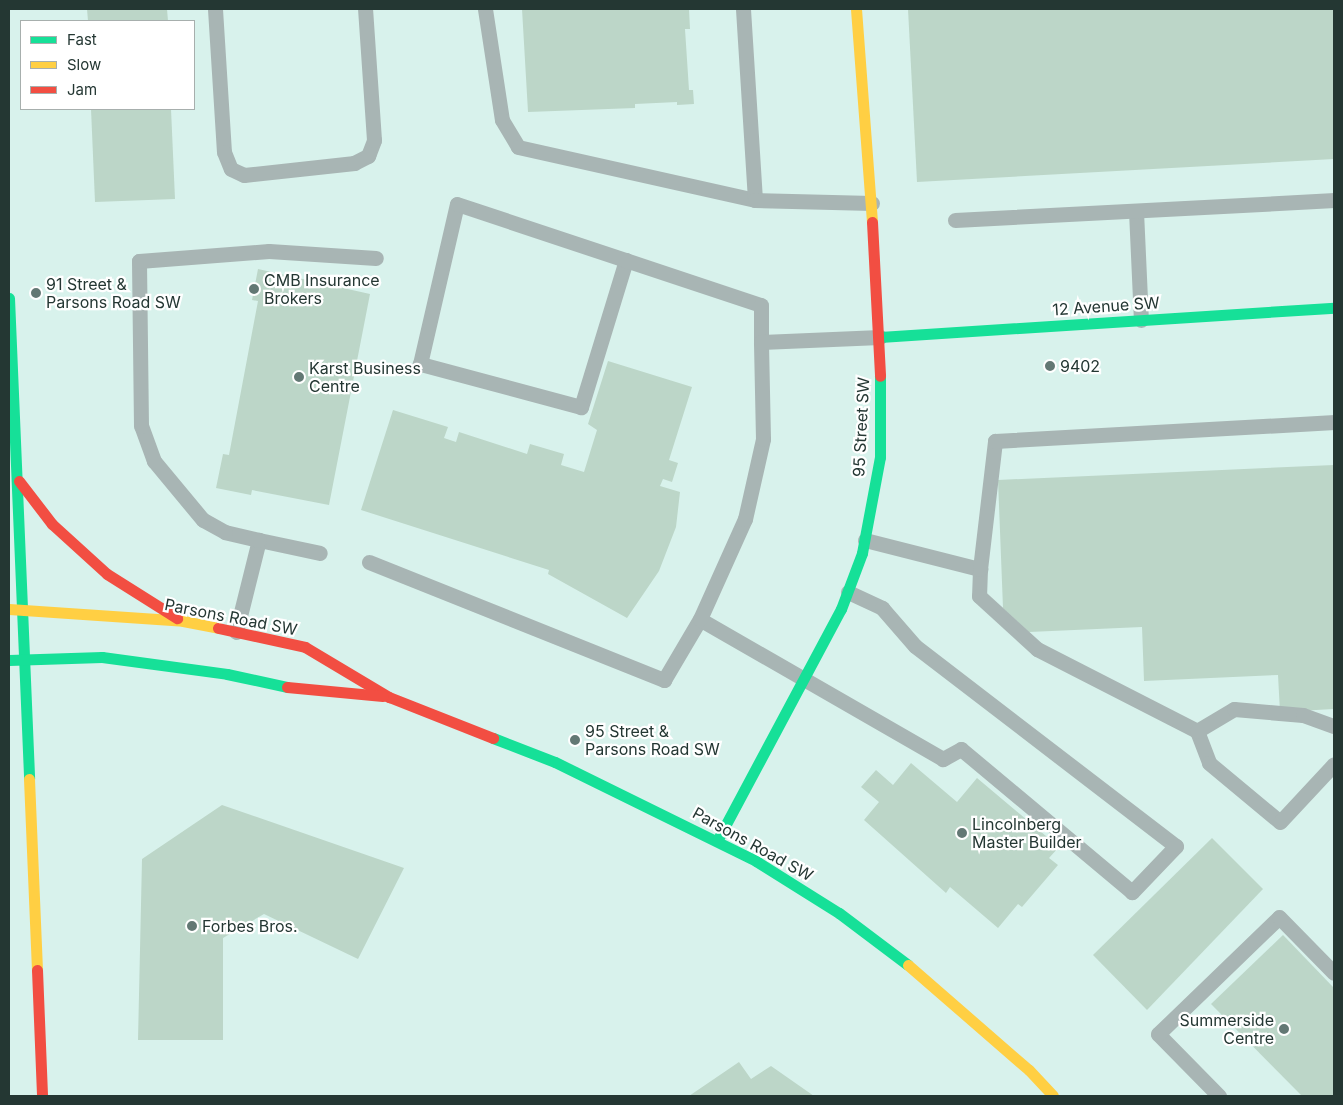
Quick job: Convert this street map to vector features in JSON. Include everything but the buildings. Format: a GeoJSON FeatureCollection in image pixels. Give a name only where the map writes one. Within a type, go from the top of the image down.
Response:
{"type":"FeatureCollection","features":[{"type":"Feature","properties":{"kind":"main road","name":"95 Street SW"},"geometry":{"type":"LineString","coordinates":[[717,841],[848,592],[865,540],[880,457],[880,337],[872,203],[856,9]]}},
{"type":"Feature","properties":{"kind":"main road"},"geometry":{"type":"LineString","coordinates":[[9,298],[19,481],[42,1096]]}},
{"type":"Feature","properties":{"kind":"main road","name":"12 Avenue SW"},"geometry":{"type":"LineString","coordinates":[[880,337],[1334,308]]}},
{"type":"Feature","properties":{"kind":"main road"},"geometry":{"type":"LineString","coordinates":[[19,481],[52,524],[102,569],[183,621]]}},
{"type":"Feature","properties":{"kind":"main road","name":"Parsons Road SW"},"geometry":{"type":"LineString","coordinates":[[9,610],[24,609],[183,621],[306,647],[389,697],[555,762],[717,841],[791,882],[881,943],[1029,1070],[1054,1096]]}},
{"type":"Feature","properties":{"kind":"main road","name":"Parsons Road SW"},"geometry":{"type":"LineString","coordinates":[[9,660],[102,657],[228,674],[302,690],[389,697]]}},
{"type":"Feature","properties":{"kind":"lane"},"geometry":{"type":"LineString","coordinates":[[215,9],[224,152],[231,169],[244,175],[354,163],[368,156],[374,140],[365,9]]}},
{"type":"Feature","properties":{"kind":"lane"},"geometry":{"type":"LineString","coordinates":[[485,9],[502,120],[518,147],[755,200],[872,203]]}},
{"type":"Feature","properties":{"kind":"lane"},"geometry":{"type":"LineString","coordinates":[[743,9],[755,200]]}},
{"type":"Feature","properties":{"kind":"lane"},"geometry":{"type":"LineString","coordinates":[[955,220],[1136,212],[1334,200]]}},
{"type":"Feature","properties":{"kind":"lane"},"geometry":{"type":"LineString","coordinates":[[369,562],[664,680],[700,618],[745,519],[761,448],[761,305],[626,260],[457,204],[420,364],[580,407],[626,260]]}},
{"type":"Feature","properties":{"kind":"lane"},"geometry":{"type":"LineString","coordinates":[[1136,212],[1141,320]]}},
{"type":"Feature","properties":{"kind":"lane"},"geometry":{"type":"LineString","coordinates":[[320,553],[225,532],[203,520],[154,461],[141,426],[139,262],[269,251],[376,258]]}},
{"type":"Feature","properties":{"kind":"lane"},"geometry":{"type":"LineString","coordinates":[[761,342],[880,337]]}},
{"type":"Feature","properties":{"kind":"lane"},"geometry":{"type":"LineString","coordinates":[[1334,422],[995,441],[980,569],[979,596],[1037,649],[1197,731],[1209,763],[1280,822],[1334,764]]}},
{"type":"Feature","properties":{"kind":"lane"},"geometry":{"type":"LineString","coordinates":[[236,632],[258,540]]}},
{"type":"Feature","properties":{"kind":"lane"},"geometry":{"type":"LineString","coordinates":[[865,540],[980,569]]}},
{"type":"Feature","properties":{"kind":"lane"},"geometry":{"type":"LineString","coordinates":[[700,618],[943,759],[961,749],[1132,892],[1176,846],[915,646],[882,608],[848,592]]}},
{"type":"Feature","properties":{"kind":"lane"},"geometry":{"type":"LineString","coordinates":[[1197,731],[1234,710],[1303,715],[1334,726]]}},
{"type":"Feature","properties":{"kind":"lane"},"geometry":{"type":"LineString","coordinates":[[1218,1096],[1158,1034],[1278,917],[1334,973]]}},
{"type":"Feature","properties":{"kind":"traffic: fast"},"geometry":{"type":"LineString","coordinates":[[9,298],[29,779]]}},
{"type":"Feature","properties":{"kind":"traffic: fast"},"geometry":{"type":"LineString","coordinates":[[880,337],[1334,308]]}},
{"type":"Feature","properties":{"kind":"traffic: fast"},"geometry":{"type":"LineString","coordinates":[[717,841],[841,609],[862,553],[880,457],[880,376]]}},
{"type":"Feature","properties":{"kind":"traffic: fast"},"geometry":{"type":"LineString","coordinates":[[9,660],[102,657],[227,674],[287,687]]}},
{"type":"Feature","properties":{"kind":"traffic: fast"},"geometry":{"type":"LineString","coordinates":[[493,738],[555,762],[756,861],[839,913],[908,965]]}},
{"type":"Feature","properties":{"kind":"traffic: slow"},"geometry":{"type":"LineString","coordinates":[[856,9],[872,222]]}},
{"type":"Feature","properties":{"kind":"traffic: slow"},"geometry":{"type":"LineString","coordinates":[[9,609],[183,621],[218,628]]}},
{"type":"Feature","properties":{"kind":"traffic: slow"},"geometry":{"type":"LineString","coordinates":[[29,779],[37,970]]}},
{"type":"Feature","properties":{"kind":"traffic: slow"},"geometry":{"type":"LineString","coordinates":[[908,965],[1029,1070],[1053,1096]]}},
{"type":"Feature","properties":{"kind":"traffic: jam"},"geometry":{"type":"LineString","coordinates":[[872,222],[880,376]]}},
{"type":"Feature","properties":{"kind":"traffic: jam"},"geometry":{"type":"LineString","coordinates":[[19,481],[52,524],[107,574],[177,618]]}},
{"type":"Feature","properties":{"kind":"traffic: jam"},"geometry":{"type":"LineString","coordinates":[[218,628],[305,647],[389,697],[493,738]]}},
{"type":"Feature","properties":{"kind":"traffic: jam"},"geometry":{"type":"LineString","coordinates":[[287,687],[383,696]]}},
{"type":"Feature","properties":{"kind":"traffic: jam"},"geometry":{"type":"LineString","coordinates":[[37,970],[42,1096]]}},
{"type":"Feature","properties":{"kind":"place","name":"CMB Insurance Brokers"},"geometry":{"type":"Point","coordinates":[254,289]}},
{"type":"Feature","properties":{"kind":"place","name":"91 Street & Parsons Road SW"},"geometry":{"type":"Point","coordinates":[36,293]}},
{"type":"Feature","properties":{"kind":"place","name":"9402"},"geometry":{"type":"Point","coordinates":[1050,366]}},
{"type":"Feature","properties":{"kind":"place","name":"Karst Business Centre"},"geometry":{"type":"Point","coordinates":[299,377]}},
{"type":"Feature","properties":{"kind":"place","name":"95 Street & Parsons Road SW"},"geometry":{"type":"Point","coordinates":[575,740]}},
{"type":"Feature","properties":{"kind":"place","name":"Lincolnberg Master Builder"},"geometry":{"type":"Point","coordinates":[962,833]}},
{"type":"Feature","properties":{"kind":"place","name":"Forbes Bros."},"geometry":{"type":"Point","coordinates":[192,926]}},
{"type":"Feature","properties":{"kind":"place","name":"Summerside Centre"},"geometry":{"type":"Point","coordinates":[1284,1029]}}]}
